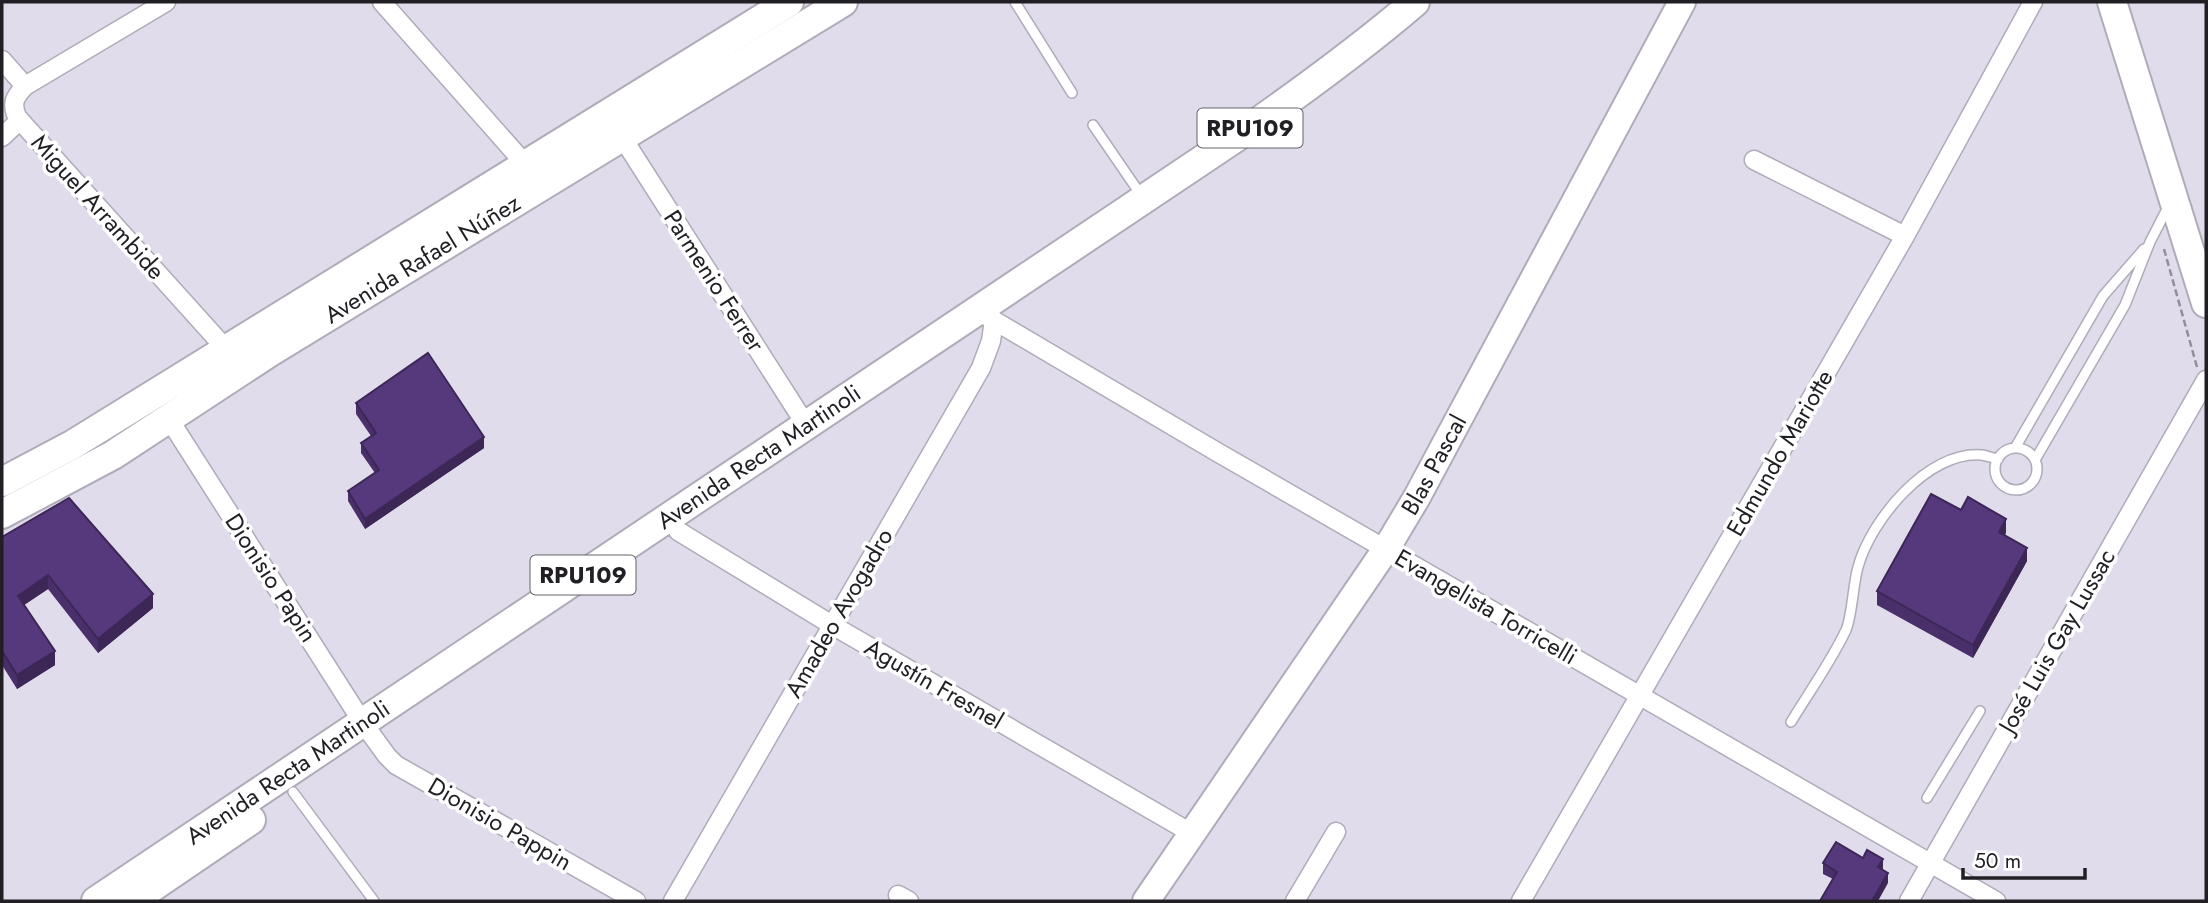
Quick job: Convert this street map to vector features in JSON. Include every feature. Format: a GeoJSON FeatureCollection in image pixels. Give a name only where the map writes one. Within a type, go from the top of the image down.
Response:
{"type":"FeatureCollection","features":[{"type":"Feature","properties":{"kind":"main road","name":"Avenida Rafael Núñez"},"geometry":{"type":"LineString","coordinates":[[2,482],[72,445],[789,2]]}},
{"type":"Feature","properties":{"kind":"main road","name":"Avenida Rafael Núñez"},"geometry":{"type":"LineString","coordinates":[[2,514],[84,471],[270,352],[843,2]]}},
{"type":"Feature","properties":{"kind":"main road","name":"RPU109"},"geometry":{"type":"LineString","coordinates":[[986,316],[992,314],[995,307],[1066,260],[1077,243],[1314,82],[1415,2]]}},
{"type":"Feature","properties":{"kind":"main road","name":"Avenida Recta Martinoli"},"geometry":{"type":"LineString","coordinates":[[96,901],[188,840],[368,730],[678,531],[986,316],[1325,93],[1437,2]]}},
{"type":"Feature","properties":{"kind":"main road","name":"Blas Pascal"},"geometry":{"type":"LineString","coordinates":[[1146,901],[1386,549],[1418,497],[1682,2]]}},
{"type":"Feature","properties":{"kind":"main road"},"geometry":{"type":"LineString","coordinates":[[2112,2],[2173,197],[2204,285]]}},
{"type":"Feature","properties":{"kind":"main road","name":"Avenida Recta Martinoli"},"geometry":{"type":"LineString","coordinates":[[132,901],[293,792],[368,730],[806,425],[986,316]]}},
{"type":"Feature","properties":{"kind":"main road"},"geometry":{"type":"LineString","coordinates":[[112,901],[184,853],[188,840]]}},
{"type":"Feature","properties":{"kind":"street"},"geometry":{"type":"LineString","coordinates":[[2,60],[25,86],[166,2]]}},
{"type":"Feature","properties":{"kind":"street"},"geometry":{"type":"LineString","coordinates":[[382,2],[525,164]]}},
{"type":"Feature","properties":{"kind":"street","name":"Edmundo Mariotte"},"geometry":{"type":"LineString","coordinates":[[1521,901],[1905,236],[2033,2]]}},
{"type":"Feature","properties":{"kind":"street","name":"Miguel Arrambide"},"geometry":{"type":"LineString","coordinates":[[25,86],[15,97],[13,106],[20,120],[226,349]]}},
{"type":"Feature","properties":{"kind":"street"},"geometry":{"type":"LineString","coordinates":[[2,137],[20,120]]}},
{"type":"Feature","properties":{"kind":"street","name":"Parmenio Ferrer"},"geometry":{"type":"LineString","coordinates":[[622,137],[806,425]]}},
{"type":"Feature","properties":{"kind":"street"},"geometry":{"type":"LineString","coordinates":[[1754,160],[1905,236]]}},
{"type":"Feature","properties":{"kind":"street","name":"Evangelista Torricelli"},"geometry":{"type":"LineString","coordinates":[[986,316],[1996,901]]}},
{"type":"Feature","properties":{"kind":"street","name":"Amadeo Avogadro"},"geometry":{"type":"LineString","coordinates":[[673,901],[981,369],[991,341],[986,316]]}},
{"type":"Feature","properties":{"kind":"street","name":"José Luis Gay Lussac"},"geometry":{"type":"LineString","coordinates":[[1909,901],[2204,383]]}},
{"type":"Feature","properties":{"kind":"street","name":"Dionisio Papin"},"geometry":{"type":"LineString","coordinates":[[169,419],[368,730]]}},
{"type":"Feature","properties":{"kind":"street","name":"Agustín Fresnel"},"geometry":{"type":"LineString","coordinates":[[678,531],[832,625],[1193,834]]}},
{"type":"Feature","properties":{"kind":"street","name":"Dionisio Pappin"},"geometry":{"type":"LineString","coordinates":[[368,730],[396,765],[636,901]]}},
{"type":"Feature","properties":{"kind":"street"},"geometry":{"type":"LineString","coordinates":[[1317,901],[1298,897],[1336,832]]}},
{"type":"Feature","properties":{"kind":"lane"},"geometry":{"type":"LineString","coordinates":[[1015,2],[1072,93]]}},
{"type":"Feature","properties":{"kind":"lane"},"geometry":{"type":"LineString","coordinates":[[1093,125],[1144,199]]}},
{"type":"Feature","properties":{"kind":"lane"},"geometry":{"type":"LineString","coordinates":[[2035,460],[2125,306],[2150,242],[2173,197]]}},
{"type":"Feature","properties":{"kind":"lane"},"geometry":{"type":"LineString","coordinates":[[2015,448],[2103,296],[2150,242]]}},
{"type":"Feature","properties":{"kind":"lane"},"geometry":{"type":"LineString","coordinates":[[2015,448],[2027,451],[2035,460],[2037,471],[2035,479],[2027,487],[2016,490],[1999,482],[1995,471],[1998,459],[2006,451],[2015,448]]}},
{"type":"Feature","properties":{"kind":"lane"},"geometry":{"type":"LineString","coordinates":[[1791,722],[1847,628],[1857,568],[1864,546],[1895,501],[1919,478],[1959,458],[1981,455],[1998,459]]}},
{"type":"Feature","properties":{"kind":"lane"},"geometry":{"type":"LineString","coordinates":[[1927,798],[1980,711]]}},
{"type":"Feature","properties":{"kind":"lane"},"geometry":{"type":"LineString","coordinates":[[293,792],[374,901]]}},
{"type":"Feature","properties":{"kind":"path"},"geometry":{"type":"LineString","coordinates":[[2158,226],[2185,328],[2204,383]]}},
{"type":"Feature","properties":{"kind":"building"},"geometry":{"type":"Polygon","coordinates":[[[428,353],[484,437],[365,519],[348,491],[379,470],[361,443],[376,433],[356,403],[428,353]]]}},
{"type":"Feature","properties":{"kind":"building"},"geometry":{"type":"Polygon","coordinates":[[[1931,494],[1961,510],[1968,497],[2006,519],[1999,532],[2027,548],[1973,645],[1877,591],[1931,494]]]}},
{"type":"Feature","properties":{"kind":"building"},"geometry":{"type":"Polygon","coordinates":[[[69,498],[153,594],[98,639],[48,575],[18,596],[55,651],[17,675],[2,651],[2,537],[69,498]]]}},
{"type":"Feature","properties":{"kind":"building"},"geometry":{"type":"Polygon","coordinates":[[[1836,842],[1863,858],[1867,850],[1883,859],[1878,867],[1888,873],[1872,901],[1820,901],[1837,872],[1823,863],[1836,842]]]}}]}
